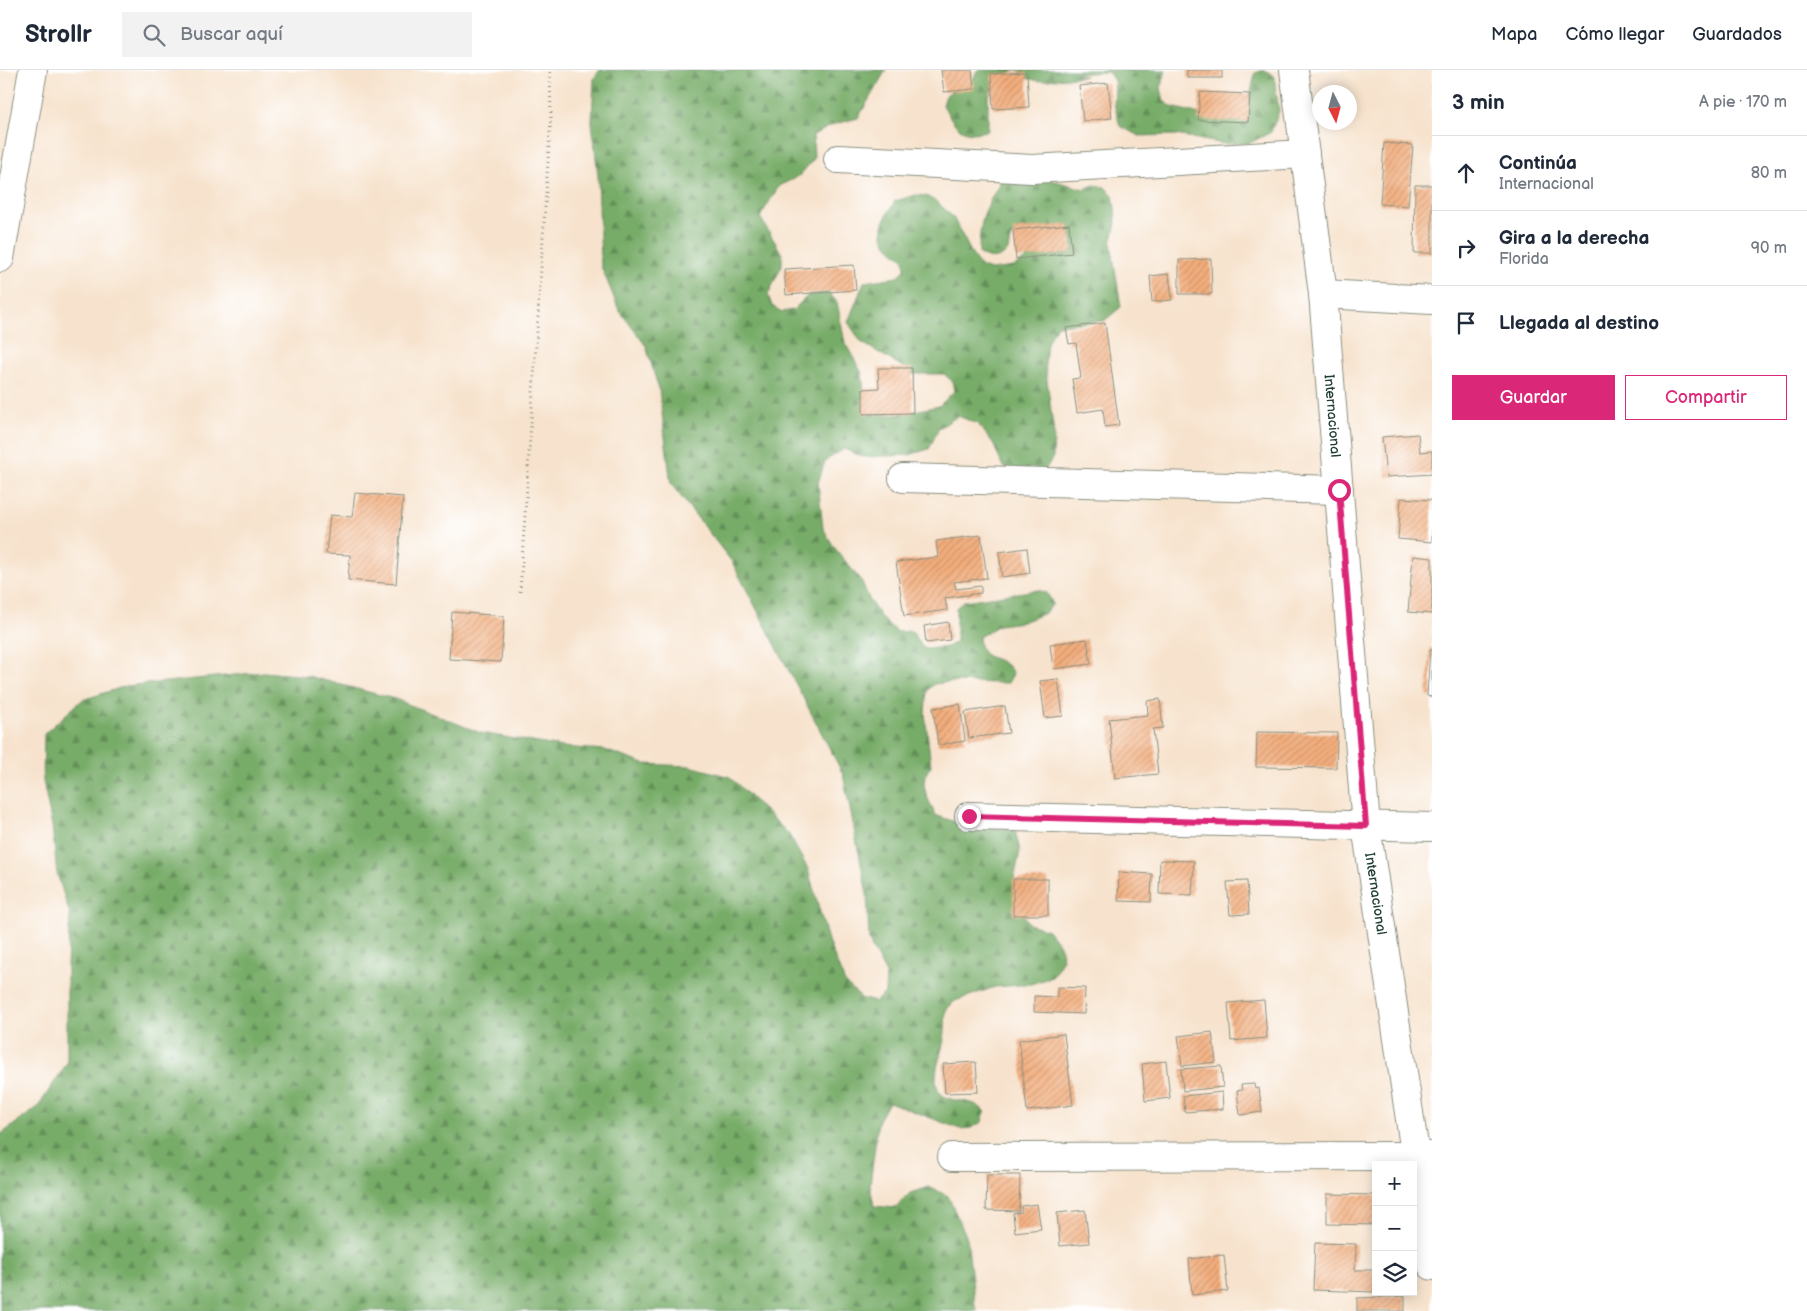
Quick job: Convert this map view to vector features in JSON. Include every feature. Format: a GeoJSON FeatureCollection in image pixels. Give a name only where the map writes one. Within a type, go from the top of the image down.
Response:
{"type":"FeatureCollection","features":[{"type":"Feature","properties":{"kind":"street"},"geometry":{"type":"LineString","coordinates":[[0,258],[33,70]]}},
{"type":"Feature","properties":{"kind":"street","name":"Internacional"},"geometry":{"type":"LineString","coordinates":[[1294,70],[1323,294],[1366,826],[1424,1156],[1432,1266]]}},
{"type":"Feature","properties":{"kind":"street"},"geometry":{"type":"LineString","coordinates":[[838,158],[1032,169],[1305,154]]}},
{"type":"Feature","properties":{"kind":"street"},"geometry":{"type":"LineString","coordinates":[[1323,294],[1432,300]]}},
{"type":"Feature","properties":{"kind":"street"},"geometry":{"type":"LineString","coordinates":[[903,478],[1339,490]]}},
{"type":"Feature","properties":{"kind":"street"},"geometry":{"type":"LineString","coordinates":[[969,816],[1432,827]]}},
{"type":"Feature","properties":{"kind":"street"},"geometry":{"type":"LineString","coordinates":[[952,1157],[1424,1156]]}},
{"type":"Feature","properties":{"kind":"path"},"geometry":{"type":"LineString","coordinates":[[520,592],[551,115],[550,70]]}},
{"type":"Feature","properties":{"kind":"green space"},"geometry":{"type":"Polygon","coordinates":[[[600,70],[886,70],[858,118],[835,124],[813,135],[814,159],[799,176],[779,186],[760,217],[782,254],[782,265],[768,295],[772,306],[782,312],[793,310],[808,295],[829,293],[837,302],[845,343],[862,373],[865,404],[883,414],[895,415],[939,406],[954,391],[952,381],[944,374],[909,374],[901,366],[861,342],[848,322],[864,282],[897,277],[905,270],[904,259],[888,246],[883,234],[884,223],[895,201],[916,195],[926,196],[937,202],[953,217],[973,256],[981,267],[991,270],[1014,267],[1032,255],[1064,255],[1073,250],[1072,238],[1066,227],[1054,226],[1017,230],[1010,239],[1008,251],[998,258],[987,258],[979,254],[980,232],[984,215],[1001,180],[1033,175],[1084,189],[1094,185],[1105,187],[1113,196],[1116,224],[1111,243],[1121,307],[1104,321],[1057,325],[1047,343],[1045,364],[1054,434],[1053,457],[1041,477],[1018,479],[1002,465],[993,443],[978,424],[958,416],[939,428],[929,449],[909,455],[864,457],[844,449],[825,461],[818,483],[823,528],[834,547],[862,582],[870,601],[881,618],[897,632],[912,631],[925,649],[947,647],[956,642],[956,608],[964,601],[1038,590],[1047,593],[1053,604],[1045,613],[1022,622],[999,625],[979,637],[981,650],[1011,670],[1013,674],[1008,683],[949,682],[934,684],[927,691],[925,713],[931,766],[927,772],[924,784],[935,815],[967,826],[1015,830],[1020,851],[1014,880],[1017,903],[1029,924],[1048,930],[1061,947],[1063,959],[1052,977],[1031,984],[995,987],[955,1001],[946,1010],[944,1040],[936,1075],[938,1090],[951,1099],[977,1105],[985,1112],[982,1122],[971,1128],[960,1129],[889,1102],[878,1122],[870,1185],[874,1206],[896,1208],[910,1193],[929,1187],[948,1196],[967,1238],[975,1306],[978,1311],[0,1311],[0,1135],[38,1107],[67,1063],[67,965],[70,915],[57,873],[52,826],[43,781],[44,734],[82,700],[126,686],[264,672],[308,676],[395,699],[481,733],[562,747],[605,750],[644,764],[690,766],[730,777],[788,833],[808,869],[829,944],[845,983],[861,998],[875,1002],[885,993],[886,974],[869,940],[867,894],[843,774],[732,562],[671,484],[659,390],[646,346],[619,310],[601,266],[598,176],[592,122],[594,78],[600,70]]]}},
{"type":"Feature","properties":{"kind":"green space"},"geometry":{"type":"Polygon","coordinates":[[[977,70],[1019,70],[996,75],[988,98],[988,130],[971,133],[965,132],[955,125],[943,105],[946,95],[974,78],[977,70]]]}},
{"type":"Feature","properties":{"kind":"green space"},"geometry":{"type":"Polygon","coordinates":[[[1019,70],[1166,70],[1161,88],[1164,101],[1172,107],[1212,117],[1249,103],[1255,73],[1265,70],[1274,76],[1279,111],[1271,132],[1250,143],[1224,144],[1176,135],[1139,136],[1120,126],[1114,104],[1115,82],[1108,72],[1070,74],[1085,76],[1039,81],[1027,78],[1019,70]]]}},
{"type":"Feature","properties":{"kind":"building"},"geometry":{"type":"Polygon","coordinates":[[[941,70],[972,70],[974,89],[944,92],[941,70]]]}},
{"type":"Feature","properties":{"kind":"building"},"geometry":{"type":"Polygon","coordinates":[[[1187,70],[1222,70],[1222,78],[1187,78],[1187,70]]]}},
{"type":"Feature","properties":{"kind":"building"},"geometry":{"type":"Polygon","coordinates":[[[1027,72],[1029,107],[993,109],[991,74],[1027,72]]]}},
{"type":"Feature","properties":{"kind":"building"},"geometry":{"type":"Polygon","coordinates":[[[1108,83],[1112,118],[1083,121],[1079,86],[1108,83]]]}},
{"type":"Feature","properties":{"kind":"building"},"geometry":{"type":"Polygon","coordinates":[[[1200,92],[1250,94],[1248,122],[1198,120],[1200,92]]]}},
{"type":"Feature","properties":{"kind":"building"},"geometry":{"type":"Polygon","coordinates":[[[1384,143],[1413,145],[1408,206],[1380,204],[1384,143]]]}},
{"type":"Feature","properties":{"kind":"building"},"geometry":{"type":"Polygon","coordinates":[[[1415,185],[1432,185],[1432,253],[1414,253],[1415,185]]]}},
{"type":"Feature","properties":{"kind":"building"},"geometry":{"type":"Polygon","coordinates":[[[1069,224],[1072,253],[1016,259],[1013,230],[1069,224]]]}},
{"type":"Feature","properties":{"kind":"building"},"geometry":{"type":"Polygon","coordinates":[[[1211,259],[1212,294],[1179,294],[1179,260],[1211,259]]]}},
{"type":"Feature","properties":{"kind":"building"},"geometry":{"type":"Polygon","coordinates":[[[854,265],[856,290],[786,295],[784,269],[854,265]]]}},
{"type":"Feature","properties":{"kind":"building"},"geometry":{"type":"Polygon","coordinates":[[[1169,274],[1172,300],[1152,302],[1150,276],[1169,274]]]}},
{"type":"Feature","properties":{"kind":"building"},"geometry":{"type":"Polygon","coordinates":[[[1105,323],[1119,425],[1105,427],[1103,409],[1077,413],[1072,379],[1081,378],[1076,343],[1069,344],[1066,328],[1105,323]]]}},
{"type":"Feature","properties":{"kind":"building"},"geometry":{"type":"Polygon","coordinates":[[[878,368],[912,368],[913,413],[863,414],[863,389],[879,388],[878,368]]]}},
{"type":"Feature","properties":{"kind":"building"},"geometry":{"type":"Polygon","coordinates":[[[1418,434],[1420,452],[1432,451],[1432,474],[1386,477],[1382,437],[1418,434]]]}},
{"type":"Feature","properties":{"kind":"building"},"geometry":{"type":"Polygon","coordinates":[[[355,493],[403,497],[396,584],[348,580],[350,555],[326,554],[330,515],[352,517],[355,493]]]}},
{"type":"Feature","properties":{"kind":"building"},"geometry":{"type":"Polygon","coordinates":[[[1401,498],[1432,500],[1432,542],[1398,539],[1401,498]]]}},
{"type":"Feature","properties":{"kind":"building"},"geometry":{"type":"Polygon","coordinates":[[[981,535],[987,578],[954,582],[956,589],[981,586],[981,593],[945,598],[947,610],[904,616],[896,562],[938,557],[936,541],[981,535]]]}},
{"type":"Feature","properties":{"kind":"building"},"geometry":{"type":"Polygon","coordinates":[[[1027,548],[1030,573],[1002,577],[999,552],[1027,548]]]}},
{"type":"Feature","properties":{"kind":"building"},"geometry":{"type":"Polygon","coordinates":[[[1413,556],[1432,558],[1432,614],[1408,612],[1413,556]]]}},
{"type":"Feature","properties":{"kind":"building"},"geometry":{"type":"Polygon","coordinates":[[[452,612],[504,616],[501,662],[449,659],[452,612]]]}},
{"type":"Feature","properties":{"kind":"building"},"geometry":{"type":"Polygon","coordinates":[[[948,622],[950,640],[926,643],[924,626],[948,622]]]}},
{"type":"Feature","properties":{"kind":"building"},"geometry":{"type":"Polygon","coordinates":[[[1087,639],[1091,664],[1053,669],[1050,644],[1087,639]]]}},
{"type":"Feature","properties":{"kind":"building"},"geometry":{"type":"Polygon","coordinates":[[[1430,649],[1432,649],[1432,697],[1427,696],[1430,649]]]}},
{"type":"Feature","properties":{"kind":"building"},"geometry":{"type":"Polygon","coordinates":[[[1058,679],[1063,716],[1045,718],[1040,681],[1058,679]]]}},
{"type":"Feature","properties":{"kind":"building"},"geometry":{"type":"Polygon","coordinates":[[[1160,699],[1163,728],[1153,729],[1158,774],[1115,778],[1109,719],[1148,715],[1147,701],[1160,699]]]}},
{"type":"Feature","properties":{"kind":"building"},"geometry":{"type":"Polygon","coordinates":[[[960,704],[965,741],[938,745],[933,708],[960,704]]]}},
{"type":"Feature","properties":{"kind":"building"},"geometry":{"type":"Polygon","coordinates":[[[1005,706],[1009,733],[969,738],[965,712],[1005,706]]]}},
{"type":"Feature","properties":{"kind":"building"},"geometry":{"type":"Polygon","coordinates":[[[1257,732],[1337,733],[1336,768],[1256,767],[1257,732]]]}},
{"type":"Feature","properties":{"kind":"building"},"geometry":{"type":"Polygon","coordinates":[[[1160,860],[1194,861],[1192,895],[1159,894],[1160,860]]]}},
{"type":"Feature","properties":{"kind":"building"},"geometry":{"type":"Polygon","coordinates":[[[1119,872],[1152,874],[1151,902],[1118,901],[1119,872]]]}},
{"type":"Feature","properties":{"kind":"building"},"geometry":{"type":"Polygon","coordinates":[[[1013,879],[1048,879],[1048,915],[1013,915],[1013,879]]]}},
{"type":"Feature","properties":{"kind":"building"},"geometry":{"type":"Polygon","coordinates":[[[1247,881],[1249,914],[1230,915],[1227,882],[1247,881]]]}},
{"type":"Feature","properties":{"kind":"building"},"geometry":{"type":"Polygon","coordinates":[[[1057,987],[1085,988],[1084,1014],[1034,1012],[1034,996],[1057,997],[1057,987]]]}},
{"type":"Feature","properties":{"kind":"building"},"geometry":{"type":"Polygon","coordinates":[[[1264,1000],[1267,1038],[1231,1041],[1228,1003],[1264,1000]]]}},
{"type":"Feature","properties":{"kind":"building"},"geometry":{"type":"Polygon","coordinates":[[[1212,1032],[1216,1062],[1182,1066],[1178,1036],[1212,1032]]]}},
{"type":"Feature","properties":{"kind":"building"},"geometry":{"type":"Polygon","coordinates":[[[1064,1034],[1073,1105],[1027,1111],[1019,1040],[1064,1034]]]}},
{"type":"Feature","properties":{"kind":"building"},"geometry":{"type":"Polygon","coordinates":[[[1166,1061],[1170,1098],[1145,1101],[1142,1064],[1166,1061]]]}},
{"type":"Feature","properties":{"kind":"building"},"geometry":{"type":"Polygon","coordinates":[[[976,1062],[978,1092],[945,1093],[943,1064],[976,1062]]]}},
{"type":"Feature","properties":{"kind":"building"},"geometry":{"type":"Polygon","coordinates":[[[1221,1066],[1223,1087],[1183,1091],[1181,1069],[1221,1066]]]}},
{"type":"Feature","properties":{"kind":"building"},"geometry":{"type":"Polygon","coordinates":[[[1254,1084],[1255,1089],[1259,1088],[1262,1112],[1240,1115],[1237,1091],[1242,1090],[1241,1085],[1254,1084]]]}},
{"type":"Feature","properties":{"kind":"building"},"geometry":{"type":"Polygon","coordinates":[[[1222,1092],[1223,1109],[1185,1112],[1183,1096],[1222,1092]]]}},
{"type":"Feature","properties":{"kind":"building"},"geometry":{"type":"Polygon","coordinates":[[[987,1175],[1020,1175],[1019,1211],[986,1210],[987,1175]]]}},
{"type":"Feature","properties":{"kind":"building"},"geometry":{"type":"Polygon","coordinates":[[[1327,1194],[1372,1195],[1372,1225],[1327,1224],[1327,1194]]]}},
{"type":"Feature","properties":{"kind":"building"},"geometry":{"type":"Polygon","coordinates":[[[1037,1204],[1041,1229],[1015,1232],[1013,1213],[1022,1212],[1021,1206],[1037,1204]]]}},
{"type":"Feature","properties":{"kind":"building"},"geometry":{"type":"Polygon","coordinates":[[[1085,1210],[1089,1243],[1060,1246],[1057,1213],[1085,1210]]]}},
{"type":"Feature","properties":{"kind":"building"},"geometry":{"type":"Polygon","coordinates":[[[1315,1243],[1356,1244],[1355,1270],[1372,1270],[1372,1292],[1313,1290],[1315,1243]]]}},
{"type":"Feature","properties":{"kind":"building"},"geometry":{"type":"Polygon","coordinates":[[[1224,1255],[1228,1291],[1192,1295],[1189,1259],[1224,1255]]]}},
{"type":"Feature","properties":{"kind":"building"},"geometry":{"type":"Polygon","coordinates":[[[1405,1296],[1405,1311],[1357,1311],[1357,1298],[1405,1296]]]}},
{"type":"Feature","properties":{"kind":"route"},"geometry":{"type":"LineString","coordinates":[[969,816],[1366,826],[1339,490]]}}]}
